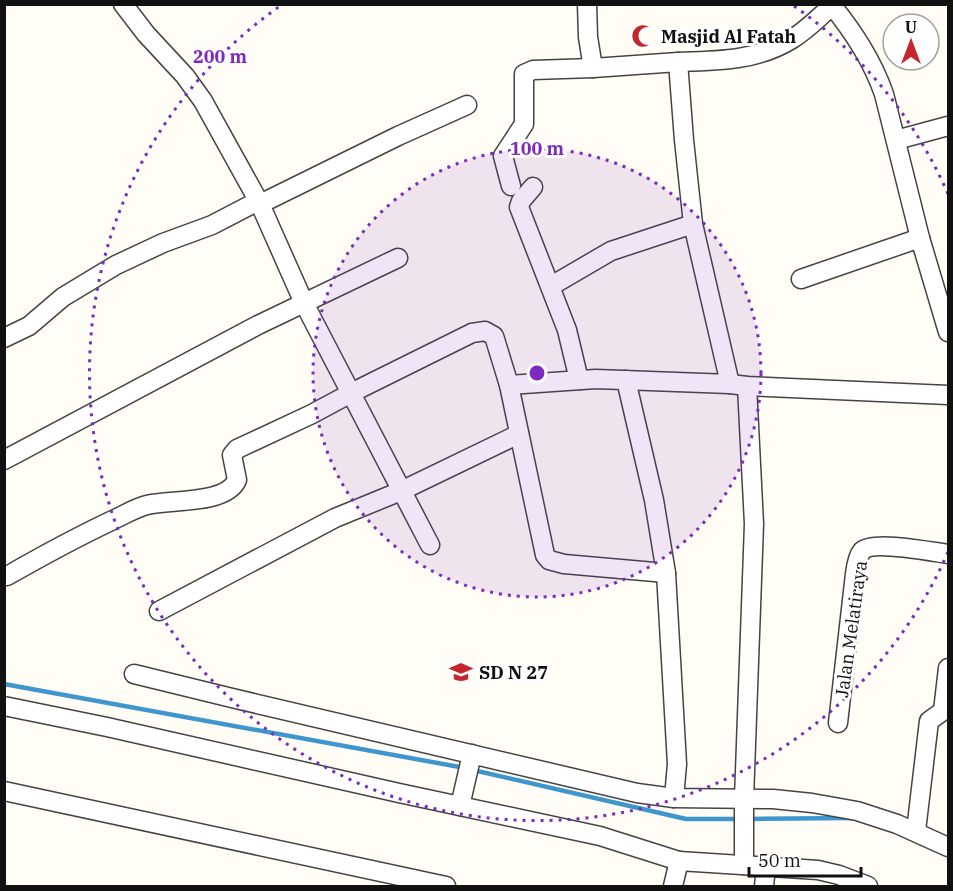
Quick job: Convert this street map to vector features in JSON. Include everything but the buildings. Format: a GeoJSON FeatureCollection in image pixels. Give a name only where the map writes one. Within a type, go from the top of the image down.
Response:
{"type":"FeatureCollection","features":[{"type":"Feature","properties":{"kind":"street"},"geometry":{"type":"LineString","coordinates":[[123,4],[146,34],[185,76],[203,101],[259,202],[304,303],[430,545]]}},
{"type":"Feature","properties":{"kind":"street"},"geometry":{"type":"LineString","coordinates":[[587,4],[588,37],[593,68]]}},
{"type":"Feature","properties":{"kind":"street"},"geometry":{"type":"LineString","coordinates":[[511,186],[503,156],[524,124],[524,74],[533,70],[738,59],[771,50],[794,38],[832,5],[867,54],[878,75],[920,238],[948,332]]}},
{"type":"Feature","properties":{"kind":"street"},"geometry":{"type":"LineString","coordinates":[[678,62],[693,224],[738,385],[754,524],[744,861]]}},
{"type":"Feature","properties":{"kind":"street"},"geometry":{"type":"LineString","coordinates":[[4,338],[29,326],[63,297],[116,265],[163,243],[212,225],[467,105]]}},
{"type":"Feature","properties":{"kind":"street"},"geometry":{"type":"LineString","coordinates":[[896,140],[948,126]]}},
{"type":"Feature","properties":{"kind":"street"},"geometry":{"type":"LineString","coordinates":[[533,187],[520,201],[519,207],[567,330],[579,380]]}},
{"type":"Feature","properties":{"kind":"street"},"geometry":{"type":"LineString","coordinates":[[551,286],[611,251],[693,224]]}},
{"type":"Feature","properties":{"kind":"street"},"geometry":{"type":"LineString","coordinates":[[801,279],[920,238]]}},
{"type":"Feature","properties":{"kind":"street"},"geometry":{"type":"LineString","coordinates":[[4,459],[247,331],[398,258]]}},
{"type":"Feature","properties":{"kind":"street"},"geometry":{"type":"LineString","coordinates":[[8,576],[74,539],[146,505],[198,500],[233,487],[237,480],[232,455],[237,448],[312,414],[472,333],[485,331],[494,336],[509,385],[541,545],[545,555],[549,560],[609,569],[666,573]]}},
{"type":"Feature","properties":{"kind":"street"},"geometry":{"type":"LineString","coordinates":[[509,385],[579,380],[626,380],[948,395]]}},
{"type":"Feature","properties":{"kind":"street"},"geometry":{"type":"LineString","coordinates":[[626,380],[654,500],[666,573],[676,764],[674,798]]}},
{"type":"Feature","properties":{"kind":"street"},"geometry":{"type":"LineString","coordinates":[[159,611],[335,518],[401,491],[519,434]]}},
{"type":"Feature","properties":{"kind":"street","name":"Jalan Melatiraya"},"geometry":{"type":"LineString","coordinates":[[838,723],[857,561],[862,552],[868,548],[884,547],[948,554]]}},
{"type":"Feature","properties":{"kind":"street"},"geometry":{"type":"LineString","coordinates":[[915,831],[929,721],[943,711],[948,668]]}},
{"type":"Feature","properties":{"kind":"street"},"geometry":{"type":"LineString","coordinates":[[134,674],[470,760],[637,793],[744,806],[773,799],[812,803],[857,812],[915,831],[948,847]]}},
{"type":"Feature","properties":{"kind":"street"},"geometry":{"type":"LineString","coordinates":[[4,706],[461,800],[600,836],[679,861],[744,861],[766,867],[818,870],[839,874],[861,885]]}},
{"type":"Feature","properties":{"kind":"street"},"geometry":{"type":"LineString","coordinates":[[461,800],[470,760]]}},
{"type":"Feature","properties":{"kind":"street"},"geometry":{"type":"LineString","coordinates":[[4,791],[446,886]]}},
{"type":"Feature","properties":{"kind":"street"},"geometry":{"type":"LineString","coordinates":[[673,886],[679,861]]}},
{"type":"Feature","properties":{"kind":"street"},"geometry":{"type":"LineString","coordinates":[[764,886],[766,867]]}},
{"type":"Feature","properties":{"kind":"waterway"},"geometry":{"type":"LineString","coordinates":[[4,684],[465,768]]}},
{"type":"Feature","properties":{"kind":"waterway"},"geometry":{"type":"LineString","coordinates":[[473,770],[686,819],[738,819]]}},
{"type":"Feature","properties":{"kind":"waterway"},"geometry":{"type":"LineString","coordinates":[[747,819],[852,818]]}},
{"type":"Feature","properties":{"kind":"place","name":"Masjid Al Fatah"},"geometry":{"type":"Point","coordinates":[643,36]}},
{"type":"Feature","properties":{"kind":"place","name":"SD N 27"},"geometry":{"type":"Point","coordinates":[461,672]}}]}
